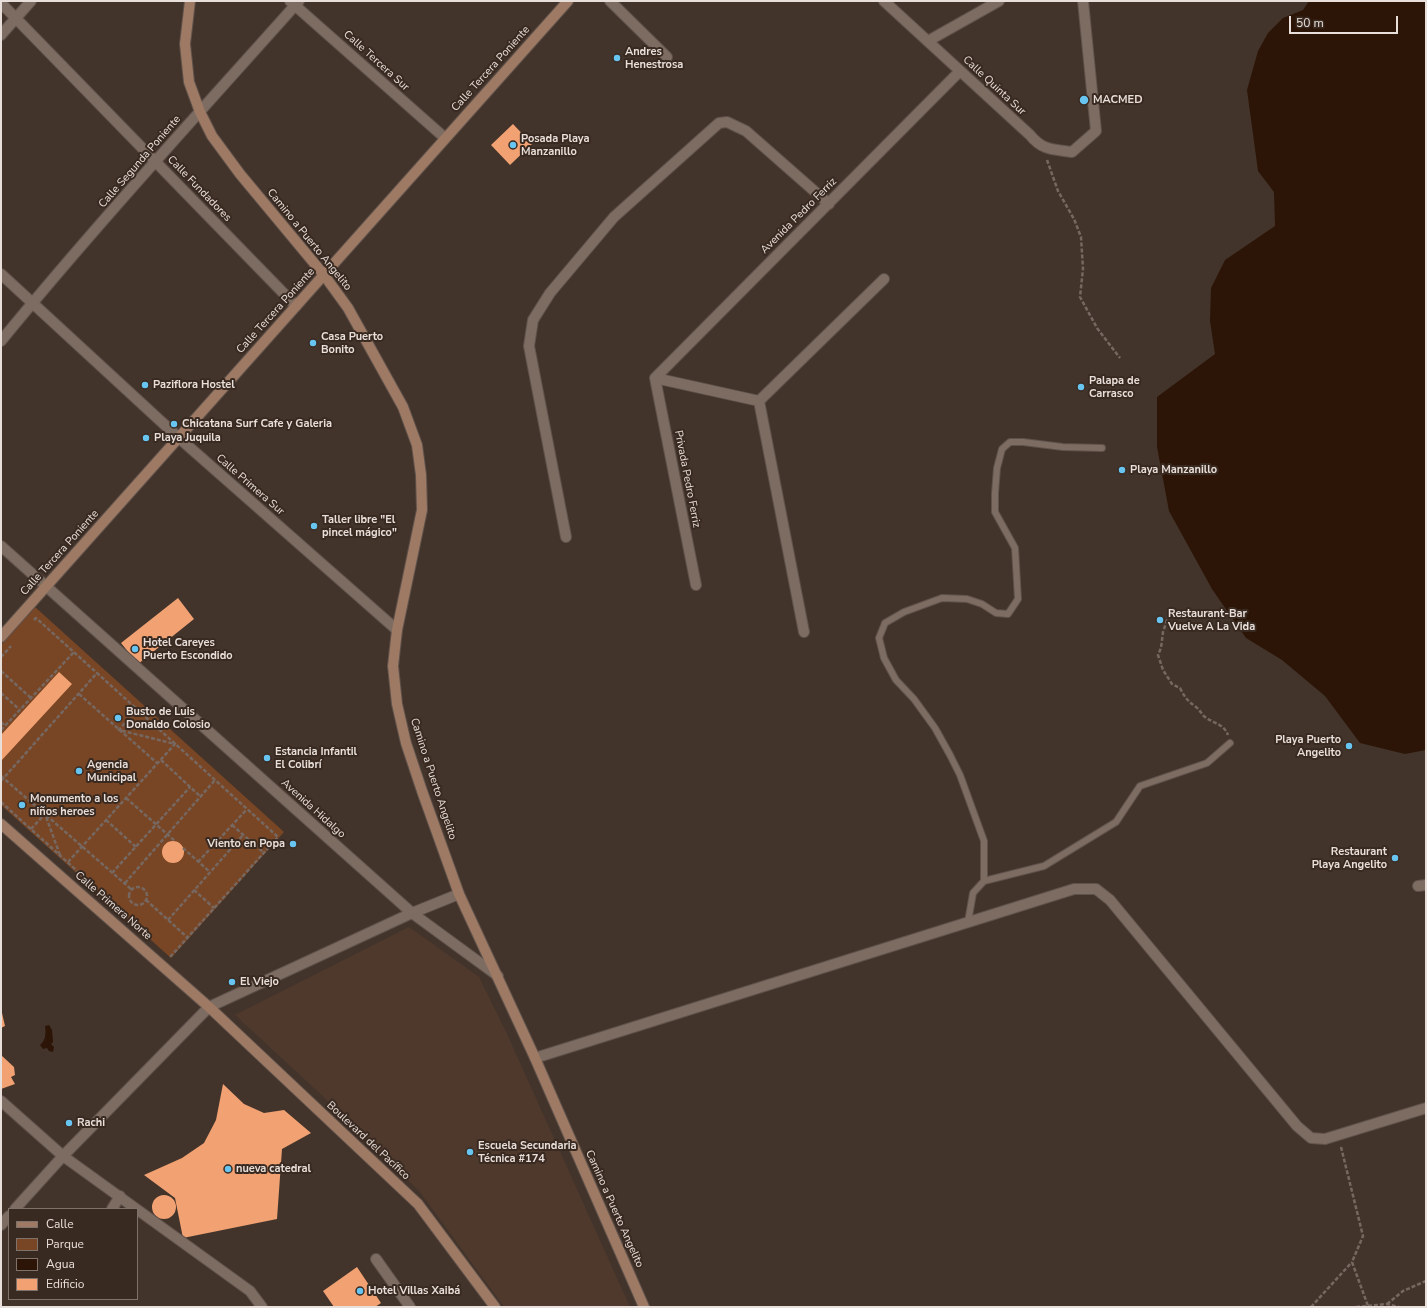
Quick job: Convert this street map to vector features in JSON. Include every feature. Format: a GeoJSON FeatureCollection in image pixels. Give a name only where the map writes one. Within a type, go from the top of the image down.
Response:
{"type":"FeatureCollection","features":[{"type":"Feature","properties":{"kind":"street"},"geometry":{"type":"LineString","coordinates":[[1,34],[31,1]]}},
{"type":"Feature","properties":{"kind":"street","name":"Camino a Puerto Angelito"},"geometry":{"type":"LineString","coordinates":[[190,1],[185,44],[189,82],[200,112],[212,136],[240,174],[324,275],[348,308],[403,407],[417,445],[421,475],[422,510],[397,630],[393,666],[397,704],[406,743],[460,894],[535,1058],[644,1307]]}},
{"type":"Feature","properties":{"kind":"street","name":"Calle Tercera Poniente"},"geometry":{"type":"LineString","coordinates":[[1,636],[568,1]]}},
{"type":"Feature","properties":{"kind":"street"},"geometry":{"type":"LineString","coordinates":[[610,1],[667,57]]}},
{"type":"Feature","properties":{"kind":"street","name":"Calle Quinta Sur"},"geometry":{"type":"LineString","coordinates":[[884,1],[1030,135],[1036,143],[1046,149],[1072,152],[1096,131],[1083,1]]}},
{"type":"Feature","properties":{"kind":"street"},"geometry":{"type":"LineString","coordinates":[[928,41],[999,1]]}},
{"type":"Feature","properties":{"kind":"street","name":"Calle Fundadores"},"geometry":{"type":"LineString","coordinates":[[1,3],[296,306]]}},
{"type":"Feature","properties":{"kind":"street","name":"Calle Segunda Poniente"},"geometry":{"type":"LineString","coordinates":[[1,341],[32,303],[295,3]]}},
{"type":"Feature","properties":{"kind":"street","name":"Calle Tercera Sur"},"geometry":{"type":"LineString","coordinates":[[295,3],[445,138]]}},
{"type":"Feature","properties":{"kind":"street","name":"Avenida Pedro Ferriz"},"geometry":{"type":"LineString","coordinates":[[655,378],[960,71]]}},
{"type":"Feature","properties":{"kind":"street"},"geometry":{"type":"LineString","coordinates":[[566,537],[529,346],[533,320],[550,293],[614,217],[719,123],[727,122],[746,131],[829,204]]}},
{"type":"Feature","properties":{"kind":"street","name":"Calle Primera Sur"},"geometry":{"type":"LineString","coordinates":[[1,274],[179,438],[397,630]]}},
{"type":"Feature","properties":{"kind":"street"},"geometry":{"type":"LineString","coordinates":[[759,401],[884,279]]}},
{"type":"Feature","properties":{"kind":"street"},"geometry":{"type":"LineString","coordinates":[[655,378],[759,401]]}},
{"type":"Feature","properties":{"kind":"street","name":"Privada Pedro Ferriz"},"geometry":{"type":"LineString","coordinates":[[655,378],[696,585]]}},
{"type":"Feature","properties":{"kind":"street"},"geometry":{"type":"LineString","coordinates":[[759,401],[804,632]]}},
{"type":"Feature","properties":{"kind":"street","name":"Avenida Hidalgo"},"geometry":{"type":"LineString","coordinates":[[1,546],[412,913],[498,976]]}},
{"type":"Feature","properties":{"kind":"street","name":"Calle Primera Norte"},"geometry":{"type":"LineString","coordinates":[[1,824],[209,1007]]}},
{"type":"Feature","properties":{"kind":"street"},"geometry":{"type":"LineString","coordinates":[[535,1058],[1074,889],[1096,889],[1110,900],[1297,1126],[1311,1138],[1325,1139],[1426,1108]]}},
{"type":"Feature","properties":{"kind":"street"},"geometry":{"type":"LineString","coordinates":[[16,1208],[63,1156],[209,1007],[412,913],[460,894]]}},
{"type":"Feature","properties":{"kind":"street","name":"Boulevard del Pacífico"},"geometry":{"type":"LineString","coordinates":[[209,1007],[418,1204],[495,1307]]}},
{"type":"Feature","properties":{"kind":"street"},"geometry":{"type":"LineString","coordinates":[[1,1101],[63,1156],[136,1208]]}},
{"type":"Feature","properties":{"kind":"street"},"geometry":{"type":"LineString","coordinates":[[113,1208],[120,1196]]}},
{"type":"Feature","properties":{"kind":"street"},"geometry":{"type":"LineString","coordinates":[[138,1209],[250,1291],[262,1307]]}},
{"type":"Feature","properties":{"kind":"street"},"geometry":{"type":"LineString","coordinates":[[1,1225],[8,1217]]}},
{"type":"Feature","properties":{"kind":"street"},"geometry":{"type":"LineString","coordinates":[[376,1259],[410,1307]]}},
{"type":"Feature","properties":{"kind":"lane"},"geometry":{"type":"LineString","coordinates":[[984,881],[984,841],[960,775],[935,728],[914,699],[896,680],[884,658],[879,638],[885,623],[904,612],[942,598],[967,599],[982,604],[996,613],[1008,614],[1018,599],[1015,548],[995,512],[995,494],[1002,449],[1010,442],[1064,447],[1102,448]]}},
{"type":"Feature","properties":{"kind":"lane"},"geometry":{"type":"LineString","coordinates":[[968,922],[973,893],[984,881],[1044,866],[1116,822],[1140,786],[1207,763],[1230,743]]}},
{"type":"Feature","properties":{"kind":"path"},"geometry":{"type":"LineString","coordinates":[[1036,143],[1044,155],[1058,192],[1074,219],[1081,237],[1083,269],[1080,297],[1097,328],[1120,358]]}},
{"type":"Feature","properties":{"kind":"path"},"geometry":{"type":"LineString","coordinates":[[1168,614],[1163,632],[1161,648],[1158,655],[1163,670],[1172,684],[1180,688],[1189,703],[1197,708],[1205,717],[1217,723],[1226,731],[1230,743]]}},
{"type":"Feature","properties":{"kind":"path"},"geometry":{"type":"LineString","coordinates":[[31,623],[36,618],[278,837],[171,956],[166,952]]}},
{"type":"Feature","properties":{"kind":"path"},"geometry":{"type":"LineString","coordinates":[[1,657],[16,640]]}},
{"type":"Feature","properties":{"kind":"path"},"geometry":{"type":"LineString","coordinates":[[1,730],[74,652]]}},
{"type":"Feature","properties":{"kind":"path"},"geometry":{"type":"LineString","coordinates":[[1,671],[31,698]]}},
{"type":"Feature","properties":{"kind":"path"},"geometry":{"type":"LineString","coordinates":[[97,673],[2,779],[45,814],[131,889]]}},
{"type":"Feature","properties":{"kind":"path"},"geometry":{"type":"LineString","coordinates":[[1,693],[20,710]]}},
{"type":"Feature","properties":{"kind":"path"},"geometry":{"type":"LineString","coordinates":[[79,694],[157,763]]}},
{"type":"Feature","properties":{"kind":"path"},"geometry":{"type":"LineString","coordinates":[[119,730],[137,709]]}},
{"type":"Feature","properties":{"kind":"path"},"geometry":{"type":"LineString","coordinates":[[1,722],[5,726]]}},
{"type":"Feature","properties":{"kind":"path"},"geometry":{"type":"LineString","coordinates":[[119,730],[175,744]]}},
{"type":"Feature","properties":{"kind":"path"},"geometry":{"type":"LineString","coordinates":[[68,862],[175,744]]}},
{"type":"Feature","properties":{"kind":"path"},"geometry":{"type":"LineString","coordinates":[[161,760],[201,797]]}},
{"type":"Feature","properties":{"kind":"path"},"geometry":{"type":"LineString","coordinates":[[125,883],[215,780]]}},
{"type":"Feature","properties":{"kind":"path"},"geometry":{"type":"LineString","coordinates":[[112,873],[190,786]]}},
{"type":"Feature","properties":{"kind":"path"},"geometry":{"type":"LineString","coordinates":[[126,798],[175,841]]}},
{"type":"Feature","properties":{"kind":"path"},"geometry":{"type":"LineString","coordinates":[[1,802],[129,919]]}},
{"type":"Feature","properties":{"kind":"path"},"geometry":{"type":"LineString","coordinates":[[198,862],[247,809]]}},
{"type":"Feature","properties":{"kind":"path"},"geometry":{"type":"LineString","coordinates":[[31,829],[45,814]]}},
{"type":"Feature","properties":{"kind":"path"},"geometry":{"type":"LineString","coordinates":[[45,814],[61,856]]}},
{"type":"Feature","properties":{"kind":"path"},"geometry":{"type":"LineString","coordinates":[[106,820],[136,847]]}},
{"type":"Feature","properties":{"kind":"path"},"geometry":{"type":"LineString","coordinates":[[232,825],[263,852]]}},
{"type":"Feature","properties":{"kind":"path"},"geometry":{"type":"LineString","coordinates":[[168,920],[243,835]]}},
{"type":"Feature","properties":{"kind":"path"},"geometry":{"type":"LineString","coordinates":[[219,839],[231,850]]}},
{"type":"Feature","properties":{"kind":"path"},"geometry":{"type":"LineString","coordinates":[[183,848],[210,872]]}},
{"type":"Feature","properties":{"kind":"path"},"geometry":{"type":"LineString","coordinates":[[138,886],[144,889],[147,894],[146,900],[140,905],[133,904],[128,896],[131,889],[138,886]]}},
{"type":"Feature","properties":{"kind":"path"},"geometry":{"type":"LineString","coordinates":[[194,890],[214,908]]}},
{"type":"Feature","properties":{"kind":"path"},"geometry":{"type":"LineString","coordinates":[[146,900],[188,938]]}},
{"type":"Feature","properties":{"kind":"path"},"geometry":{"type":"LineString","coordinates":[[1311,1307],[1352,1262],[1363,1236],[1338,1135]]}},
{"type":"Feature","properties":{"kind":"path"},"geometry":{"type":"LineString","coordinates":[[1352,1262],[1368,1306]]}},
{"type":"Feature","properties":{"kind":"path"},"geometry":{"type":"LineString","coordinates":[[1387,1304],[1403,1291],[1426,1281]]}},
{"type":"Feature","properties":{"kind":"path"},"geometry":{"type":"LineString","coordinates":[[1356,1307],[1387,1304],[1399,1307]]}},
{"type":"Feature","properties":{"kind":"shaded area"},"geometry":{"type":"Polygon","coordinates":[[[409,927],[479,977],[507,1034],[630,1307],[504,1307],[420,1192],[341,1113],[235,1015],[409,927]]]}},
{"type":"Feature","properties":{"kind":"green space"},"geometry":{"type":"Polygon","coordinates":[[[35,607],[284,832],[171,958],[1,805],[1,645],[35,607]]]}},
{"type":"Feature","properties":{"kind":"water"},"geometry":{"type":"Polygon","coordinates":[[[1309,1],[1426,1],[1426,750],[1405,754],[1360,743],[1325,696],[1282,660],[1246,638],[1212,589],[1169,511],[1157,447],[1157,397],[1215,354],[1210,321],[1211,288],[1225,260],[1275,226],[1274,192],[1258,171],[1247,90],[1258,51],[1268,33],[1283,18],[1303,10],[1309,1]]]}},
{"type":"Feature","properties":{"kind":"water"},"geometry":{"type":"Polygon","coordinates":[[[49,1025],[52,1030],[53,1042],[51,1044],[54,1047],[53,1052],[49,1051],[47,1048],[43,1049],[40,1045],[45,1036],[45,1026],[49,1025]]]}},
{"type":"Feature","properties":{"kind":"building"},"geometry":{"type":"Polygon","coordinates":[[[513,124],[532,144],[510,165],[491,145],[513,124]]]}},
{"type":"Feature","properties":{"kind":"building"},"geometry":{"type":"Polygon","coordinates":[[[178,598],[194,619],[138,664],[121,643],[178,598]]]}},
{"type":"Feature","properties":{"kind":"building"},"geometry":{"type":"Polygon","coordinates":[[[59,672],[72,684],[1,761],[1,735],[59,672]]]}},
{"type":"Feature","properties":{"kind":"building"},"geometry":{"type":"Polygon","coordinates":[[[173,841],[181,844],[184,852],[181,860],[173,863],[165,860],[162,852],[165,844],[173,841]]]}},
{"type":"Feature","properties":{"kind":"building"},"geometry":{"type":"Polygon","coordinates":[[[2,1013],[5,1026],[1,1028],[1,1014],[2,1013]]]}},
{"type":"Feature","properties":{"kind":"building"},"geometry":{"type":"Polygon","coordinates":[[[1,1055],[14,1067],[15,1075],[11,1077],[15,1084],[1,1089],[1,1055]]]}},
{"type":"Feature","properties":{"kind":"building"},"geometry":{"type":"Polygon","coordinates":[[[223,1084],[244,1104],[264,1113],[284,1110],[311,1133],[282,1149],[277,1219],[183,1238],[175,1198],[144,1175],[182,1158],[204,1143],[216,1120],[223,1084]]]}},
{"type":"Feature","properties":{"kind":"building"},"geometry":{"type":"Polygon","coordinates":[[[164,1195],[169,1196],[175,1202],[175,1212],[169,1218],[164,1219],[159,1218],[153,1212],[152,1207],[153,1202],[159,1196],[164,1195]]]}},
{"type":"Feature","properties":{"kind":"building"},"geometry":{"type":"Polygon","coordinates":[[[357,1267],[381,1303],[375,1307],[334,1307],[323,1291],[357,1267]]]}},
{"type":"Feature","properties":{"kind":"place","name":"Andres Henestrosa"},"geometry":{"type":"Point","coordinates":[617,58]}},
{"type":"Feature","properties":{"kind":"place","name":"MACMED"},"geometry":{"type":"Point","coordinates":[1084,100]}},
{"type":"Feature","properties":{"kind":"place","name":"Posada Playa Manzanillo"},"geometry":{"type":"Point","coordinates":[513,145]}},
{"type":"Feature","properties":{"kind":"place","name":"Casa Puerto Bonito"},"geometry":{"type":"Point","coordinates":[313,343]}},
{"type":"Feature","properties":{"kind":"place","name":"Paziflora Hostel"},"geometry":{"type":"Point","coordinates":[145,385]}},
{"type":"Feature","properties":{"kind":"place","name":"Palapa de Carrasco"},"geometry":{"type":"Point","coordinates":[1081,387]}},
{"type":"Feature","properties":{"kind":"place","name":"Chicatana Surf Cafe y Galeria"},"geometry":{"type":"Point","coordinates":[174,424]}},
{"type":"Feature","properties":{"kind":"place","name":"Playa Juquila"},"geometry":{"type":"Point","coordinates":[146,438]}},
{"type":"Feature","properties":{"kind":"place","name":"Playa Manzanillo"},"geometry":{"type":"Point","coordinates":[1122,470]}},
{"type":"Feature","properties":{"kind":"place","name":"Taller libre \"El pincel mágico\""},"geometry":{"type":"Point","coordinates":[314,526]}},
{"type":"Feature","properties":{"kind":"place","name":"Restaurant-Bar Vuelve A La Vida"},"geometry":{"type":"Point","coordinates":[1160,620]}},
{"type":"Feature","properties":{"kind":"place","name":"Hotel Careyes Puerto Escondido"},"geometry":{"type":"Point","coordinates":[135,649]}},
{"type":"Feature","properties":{"kind":"place","name":"Busto de Luis Donaldo Colosio"},"geometry":{"type":"Point","coordinates":[118,718]}},
{"type":"Feature","properties":{"kind":"place","name":"Playa Puerto Angelito"},"geometry":{"type":"Point","coordinates":[1349,746]}},
{"type":"Feature","properties":{"kind":"place","name":"Estancia Infantil El Colibrí"},"geometry":{"type":"Point","coordinates":[267,758]}},
{"type":"Feature","properties":{"kind":"place","name":"Agencia Municipal"},"geometry":{"type":"Point","coordinates":[79,771]}},
{"type":"Feature","properties":{"kind":"place","name":"Monumento a los niños heroes"},"geometry":{"type":"Point","coordinates":[22,805]}},
{"type":"Feature","properties":{"kind":"place","name":"Viento en Popa"},"geometry":{"type":"Point","coordinates":[293,844]}},
{"type":"Feature","properties":{"kind":"place","name":"Restaurant Playa Angelito"},"geometry":{"type":"Point","coordinates":[1395,858]}},
{"type":"Feature","properties":{"kind":"place","name":"El Viejo"},"geometry":{"type":"Point","coordinates":[232,982]}},
{"type":"Feature","properties":{"kind":"place","name":"Rachi"},"geometry":{"type":"Point","coordinates":[69,1123]}},
{"type":"Feature","properties":{"kind":"place","name":"Escuela Secundaria Técnica #174"},"geometry":{"type":"Point","coordinates":[470,1152]}},
{"type":"Feature","properties":{"kind":"place","name":"nueva catedral"},"geometry":{"type":"Point","coordinates":[228,1169]}},
{"type":"Feature","properties":{"kind":"place","name":"Hotel Villas Xaibá"},"geometry":{"type":"Point","coordinates":[360,1291]}}]}
